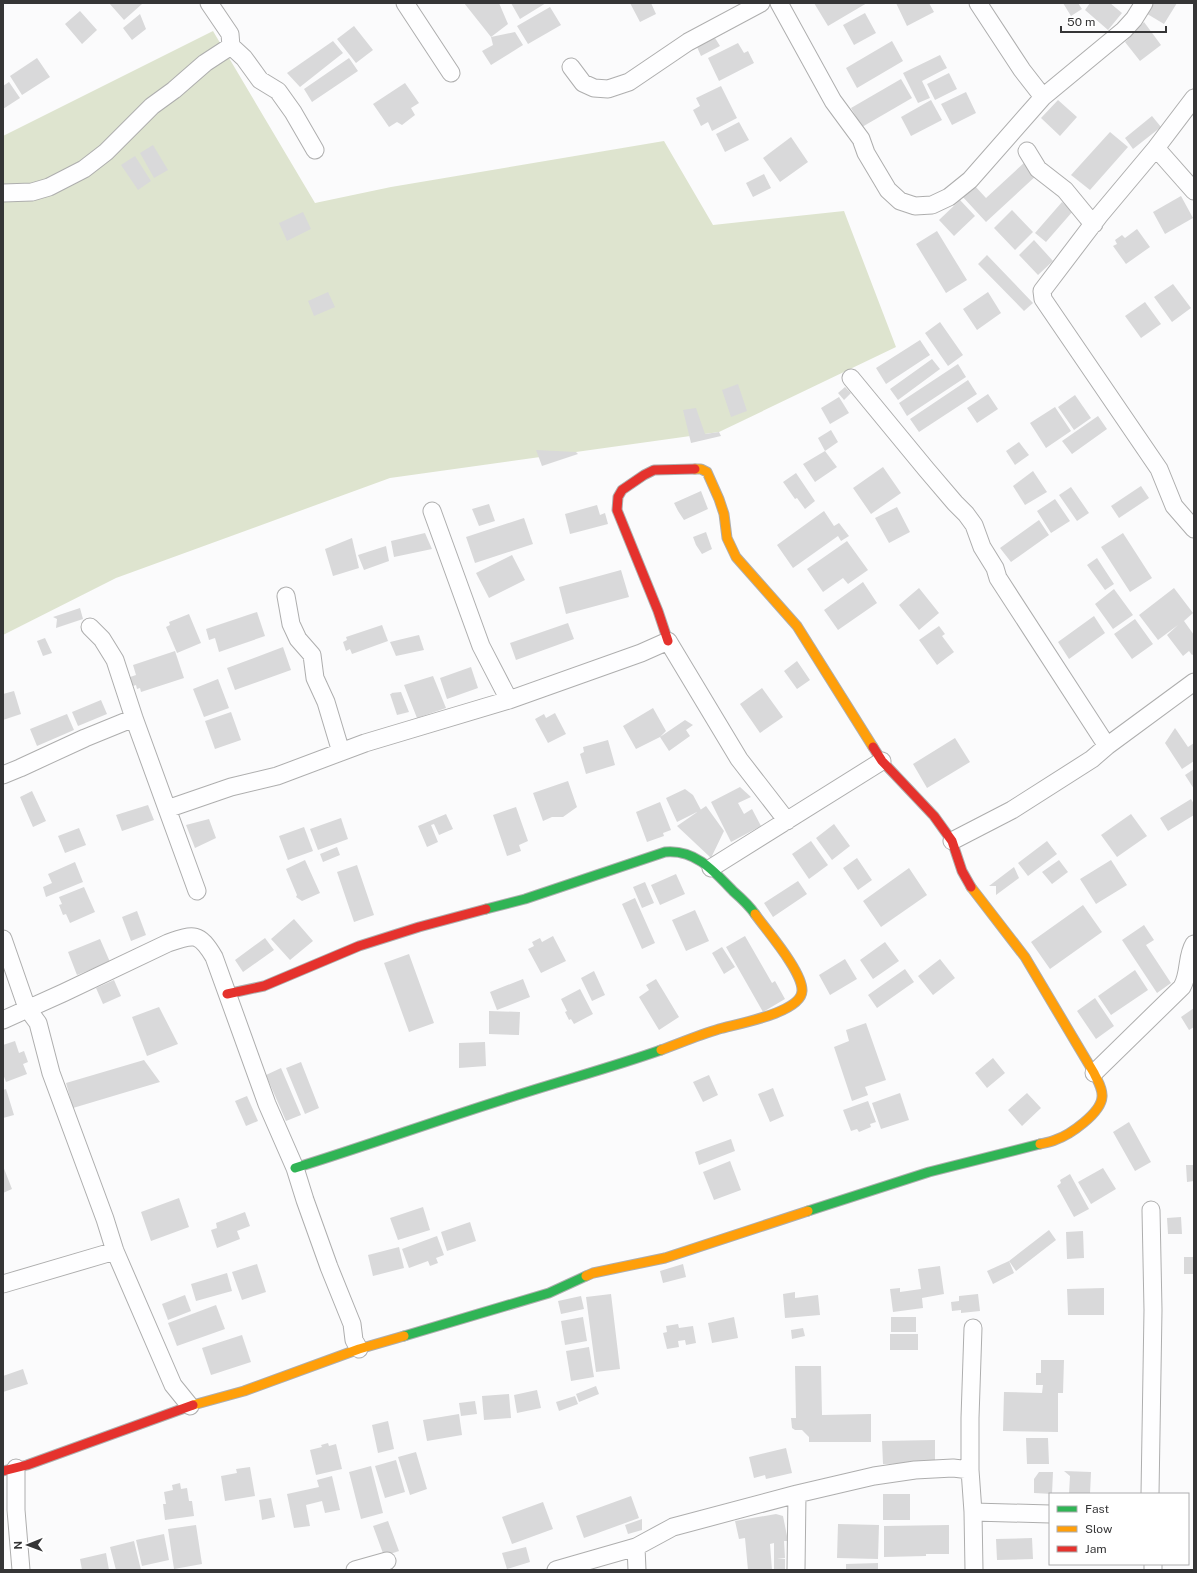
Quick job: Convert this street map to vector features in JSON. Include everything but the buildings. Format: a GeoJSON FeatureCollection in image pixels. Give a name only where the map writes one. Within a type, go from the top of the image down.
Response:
{"type":"FeatureCollection","features":[{"type":"Feature","properties":{"kind":"street"},"geometry":{"type":"LineString","coordinates":[[209,3],[230,34],[231,46],[244,58],[260,80],[278,91],[293,112],[315,150]]}},
{"type":"Feature","properties":{"kind":"street"},"geometry":{"type":"LineString","coordinates":[[405,3],[451,73]]}},
{"type":"Feature","properties":{"kind":"street"},"geometry":{"type":"LineString","coordinates":[[571,67],[584,83],[594,88],[608,89],[629,82],[688,42],[761,3]]}},
{"type":"Feature","properties":{"kind":"street"},"geometry":{"type":"LineString","coordinates":[[780,3],[833,101],[861,139],[866,153],[888,190],[900,202],[915,206],[932,205],[949,197],[970,180],[1043,97],[1124,30],[1134,19],[1144,3]]}},
{"type":"Feature","properties":{"kind":"street"},"geometry":{"type":"LineString","coordinates":[[978,3],[1022,70],[1043,97]]}},
{"type":"Feature","properties":{"kind":"street"},"geometry":{"type":"LineString","coordinates":[[3,193],[32,192],[49,188],[84,169],[106,152],[152,106],[174,90],[205,63],[231,46]]}},
{"type":"Feature","properties":{"kind":"street"},"geometry":{"type":"LineString","coordinates":[[1194,98],[1042,291],[1043,299],[1159,468],[1174,506],[1194,529]]}},
{"type":"Feature","properties":{"kind":"street"},"geometry":{"type":"LineString","coordinates":[[1156,148],[1194,191]]}},
{"type":"Feature","properties":{"kind":"street"},"geometry":{"type":"LineString","coordinates":[[1027,151],[1038,169],[1064,190],[1094,224]]}},
{"type":"Feature","properties":{"kind":"street"},"geometry":{"type":"LineString","coordinates":[[851,378],[922,465],[974,525],[982,546],[995,568],[998,578],[1107,746]]}},
{"type":"Feature","properties":{"kind":"street"},"geometry":{"type":"LineString","coordinates":[[21,1570],[16,1510],[9,1469],[190,1406],[244,1391],[359,1349],[549,1293],[593,1273],[665,1258],[929,1172],[1056,1140],[1070,1133],[1098,1108],[1102,1099],[1101,1089],[1094,1073],[1025,957],[969,884],[962,871],[952,841],[934,816],[882,761],[797,626],[736,557],[727,538],[720,498],[707,472],[701,469],[654,470],[630,483],[622,490],[616,503],[617,510],[658,611],[668,641],[736,754],[786,821]]}},
{"type":"Feature","properties":{"kind":"street"},"geometry":{"type":"LineString","coordinates":[[432,511],[481,646],[509,700]]}},
{"type":"Feature","properties":{"kind":"street"},"geometry":{"type":"LineString","coordinates":[[286,596],[291,624],[298,638],[312,655],[315,678],[326,702],[341,752]]}},
{"type":"Feature","properties":{"kind":"street"},"geometry":{"type":"LineString","coordinates":[[90,627],[102,639],[115,660],[134,718],[197,891]]}},
{"type":"Feature","properties":{"kind":"street"},"geometry":{"type":"LineString","coordinates":[[167,809],[231,787],[277,776],[341,752],[431,722],[509,700],[641,654],[668,641]]}},
{"type":"Feature","properties":{"kind":"street"},"geometry":{"type":"LineString","coordinates":[[952,841],[1012,810],[1092,759],[1107,746],[1194,682]]}},
{"type":"Feature","properties":{"kind":"street"},"geometry":{"type":"LineString","coordinates":[[3,775],[85,738],[134,718]]}},
{"type":"Feature","properties":{"kind":"street"},"geometry":{"type":"LineString","coordinates":[[711,868],[882,761]]}},
{"type":"Feature","properties":{"kind":"street"},"geometry":{"type":"LineString","coordinates":[[227,994],[264,986],[359,946],[419,927],[525,899],[665,852],[676,851],[690,855],[711,868],[753,911],[796,971],[801,983],[802,994],[796,1002],[784,1009],[761,1018],[719,1029],[627,1062],[505,1099],[370,1145],[296,1168]]}},
{"type":"Feature","properties":{"kind":"street"},"geometry":{"type":"LineString","coordinates":[[3,1020],[168,943],[194,936],[204,942],[214,957],[267,1104],[296,1168],[315,1230],[352,1324],[354,1340],[359,1349]]}},
{"type":"Feature","properties":{"kind":"street"},"geometry":{"type":"LineString","coordinates":[[3,939],[27,1008],[38,1023],[51,1073],[105,1218],[115,1251],[173,1385],[190,1406]]}},
{"type":"Feature","properties":{"kind":"street"},"geometry":{"type":"LineString","coordinates":[[1094,1073],[1182,987],[1186,980],[1190,952],[1194,944]]}},
{"type":"Feature","properties":{"kind":"street"},"geometry":{"type":"LineString","coordinates":[[1150,1210],[1153,1310],[1150,1493]]}},
{"type":"Feature","properties":{"kind":"street"},"geometry":{"type":"LineString","coordinates":[[3,1284],[115,1251]]}},
{"type":"Feature","properties":{"kind":"street"},"geometry":{"type":"LineString","coordinates":[[973,1328],[970,1470],[973,1512],[974,1570]]}},
{"type":"Feature","properties":{"kind":"street"},"geometry":{"type":"LineString","coordinates":[[556,1570],[636,1547],[673,1527],[797,1494],[874,1476],[915,1470],[953,1468],[970,1470]]}},
{"type":"Feature","properties":{"kind":"street"},"geometry":{"type":"LineString","coordinates":[[796,1570],[797,1494]]}},
{"type":"Feature","properties":{"kind":"street"},"geometry":{"type":"LineString","coordinates":[[973,1512],[1049,1514]]}},
{"type":"Feature","properties":{"kind":"street"},"geometry":{"type":"LineString","coordinates":[[636,1547],[636,1570]]}},
{"type":"Feature","properties":{"kind":"street"},"geometry":{"type":"LineString","coordinates":[[354,1570],[387,1561]]}},
{"type":"Feature","properties":{"kind":"green space"},"geometry":{"type":"Polygon","coordinates":[[[213,31],[315,203],[391,187],[664,141],[713,225],[844,211],[896,347],[719,432],[390,478],[116,578],[3,635],[3,136],[213,31]]]}},
{"type":"Feature","properties":{"kind":"traffic: fast"},"geometry":{"type":"LineString","coordinates":[[486,909],[525,899],[665,852],[676,852],[695,858],[711,869],[745,902],[755,914]]}},
{"type":"Feature","properties":{"kind":"traffic: fast"},"geometry":{"type":"LineString","coordinates":[[295,1168],[479,1107],[661,1050]]}},
{"type":"Feature","properties":{"kind":"traffic: fast"},"geometry":{"type":"LineString","coordinates":[[808,1211],[929,1172],[1040,1144]]}},
{"type":"Feature","properties":{"kind":"traffic: fast"},"geometry":{"type":"LineString","coordinates":[[404,1336],[549,1293],[586,1276]]}},
{"type":"Feature","properties":{"kind":"traffic: slow"},"geometry":{"type":"LineString","coordinates":[[695,469],[701,469],[707,472],[719,499],[724,514],[727,538],[736,557],[797,626],[873,747]]}},
{"type":"Feature","properties":{"kind":"traffic: slow"},"geometry":{"type":"LineString","coordinates":[[971,887],[1025,957],[1094,1073],[1102,1090],[1100,1103],[1096,1110],[1084,1123],[1061,1137],[1040,1144]]}},
{"type":"Feature","properties":{"kind":"traffic: slow"},"geometry":{"type":"LineString","coordinates":[[661,1050],[712,1031],[752,1021],[780,1011],[791,1006],[799,999],[802,991],[797,973],[755,914]]}},
{"type":"Feature","properties":{"kind":"traffic: slow"},"geometry":{"type":"LineString","coordinates":[[586,1276],[593,1273],[665,1258],[808,1211]]}},
{"type":"Feature","properties":{"kind":"traffic: slow"},"geometry":{"type":"LineString","coordinates":[[193,1405],[244,1391],[359,1349],[404,1336]]}},
{"type":"Feature","properties":{"kind":"traffic: jam"},"geometry":{"type":"LineString","coordinates":[[668,641],[658,611],[617,510],[618,497],[622,490],[654,470],[695,469]]}},
{"type":"Feature","properties":{"kind":"traffic: jam"},"geometry":{"type":"LineString","coordinates":[[873,747],[882,761],[934,816],[952,841],[962,871],[971,887]]}},
{"type":"Feature","properties":{"kind":"traffic: jam"},"geometry":{"type":"LineString","coordinates":[[227,994],[264,986],[359,946],[419,927],[486,909]]}},
{"type":"Feature","properties":{"kind":"traffic: jam"},"geometry":{"type":"LineString","coordinates":[[3,1471],[27,1465],[193,1405]]}}]}
